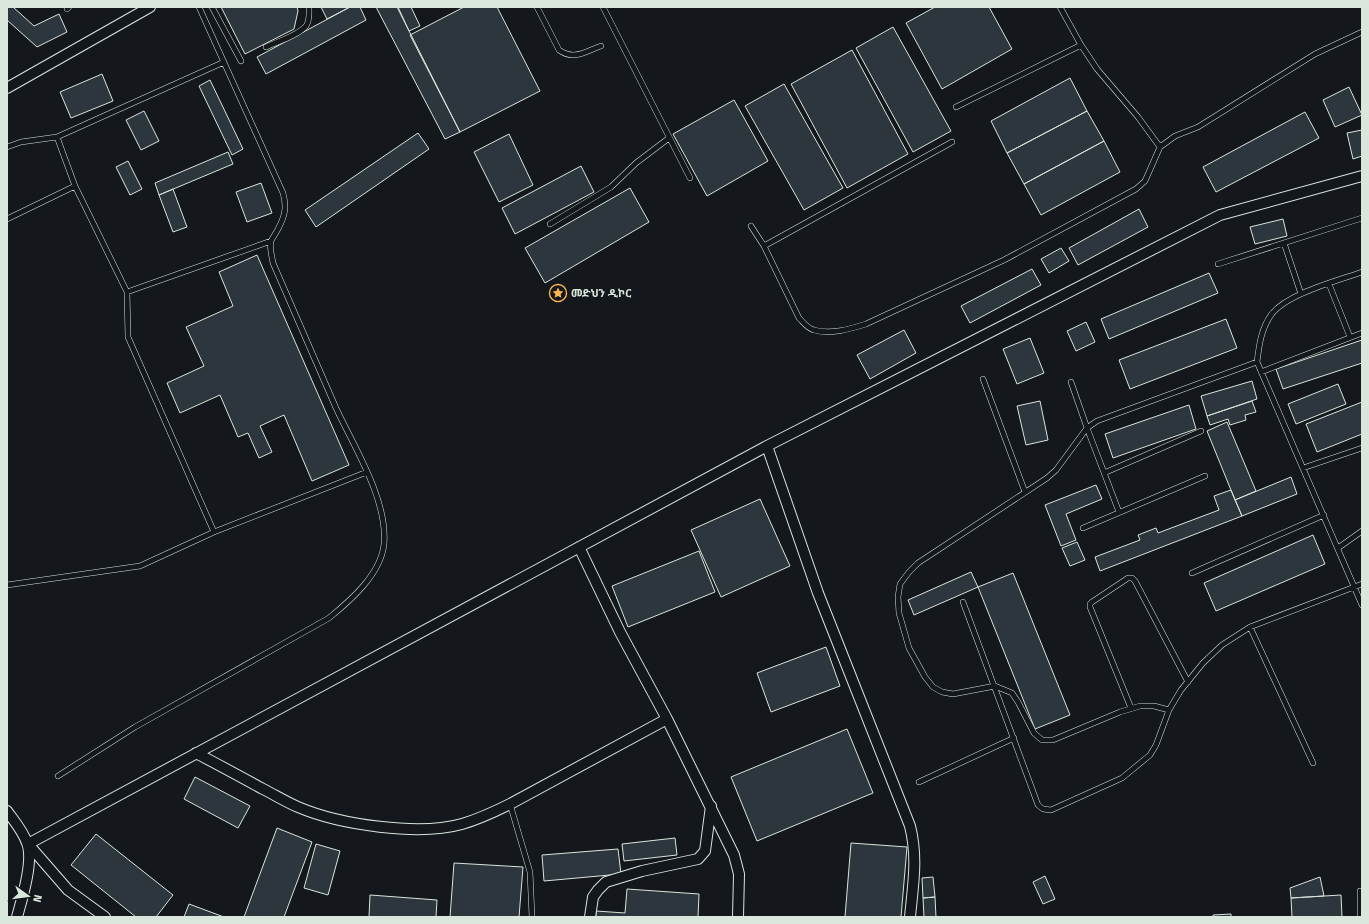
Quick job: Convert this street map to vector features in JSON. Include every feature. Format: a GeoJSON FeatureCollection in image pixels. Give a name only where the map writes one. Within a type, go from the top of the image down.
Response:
{"type":"FeatureCollection","features":[{"type":"Feature","properties":{"kind":"street"},"geometry":{"type":"LineString","coordinates":[[7,88],[150,7]]}},
{"type":"Feature","properties":{"kind":"street"},"geometry":{"type":"LineString","coordinates":[[28,844],[767,446],[1220,214],[1362,176]]}},
{"type":"Feature","properties":{"kind":"street"},"geometry":{"type":"LineString","coordinates":[[767,446],[818,593],[910,826],[914,842],[915,860],[910,917]]}},
{"type":"Feature","properties":{"kind":"street"},"geometry":{"type":"LineString","coordinates":[[579,547],[620,632],[711,806],[734,855],[739,874],[738,917]]}},
{"type":"Feature","properties":{"kind":"street"},"geometry":{"type":"LineString","coordinates":[[196,753],[297,807],[321,816],[350,823],[396,828],[430,829],[461,824],[483,817],[510,804],[666,719]]}},
{"type":"Feature","properties":{"kind":"street"},"geometry":{"type":"LineString","coordinates":[[590,917],[593,897],[606,882],[642,871],[698,859],[705,852],[711,806]]}},
{"type":"Feature","properties":{"kind":"street"},"geometry":{"type":"LineString","coordinates":[[7,811],[21,830],[28,844],[68,890],[106,917]]}},
{"type":"Feature","properties":{"kind":"street"},"geometry":{"type":"LineString","coordinates":[[17,917],[25,886],[29,862],[28,844]]}},
{"type":"Feature","properties":{"kind":"lane"},"geometry":{"type":"LineString","coordinates":[[58,776],[134,726],[329,618],[347,604],[364,585],[378,564],[384,544],[383,523],[377,493],[337,408],[273,263],[271,241],[284,218],[286,202],[283,193],[199,7]]}},
{"type":"Feature","properties":{"kind":"lane"},"geometry":{"type":"LineString","coordinates":[[212,7],[241,61]]}},
{"type":"Feature","properties":{"kind":"lane"},"geometry":{"type":"LineString","coordinates":[[266,47],[297,33],[307,25],[310,16],[309,7]]}},
{"type":"Feature","properties":{"kind":"lane"},"geometry":{"type":"LineString","coordinates":[[537,7],[559,50],[565,54],[574,56],[601,46]]}},
{"type":"Feature","properties":{"kind":"lane"},"geometry":{"type":"LineString","coordinates":[[603,7],[690,178]]}},
{"type":"Feature","properties":{"kind":"lane"},"geometry":{"type":"LineString","coordinates":[[1060,7],[1081,45],[1097,69],[1138,117],[1160,147]]}},
{"type":"Feature","properties":{"kind":"lane"},"geometry":{"type":"LineString","coordinates":[[750,226],[764,246],[799,318],[806,326],[814,330],[829,331],[847,330],[866,324],[1004,260],[1136,189],[1145,181],[1160,147],[1175,136],[1198,127],[1315,54],[1362,32]]}},
{"type":"Feature","properties":{"kind":"lane"},"geometry":{"type":"LineString","coordinates":[[956,107],[1081,45]]}},
{"type":"Feature","properties":{"kind":"lane"},"geometry":{"type":"LineString","coordinates":[[7,148],[21,142],[57,137],[224,62]]}},
{"type":"Feature","properties":{"kind":"lane"},"geometry":{"type":"LineString","coordinates":[[57,137],[75,186],[127,292],[128,337],[214,532]]}},
{"type":"Feature","properties":{"kind":"lane"},"geometry":{"type":"LineString","coordinates":[[550,224],[611,187],[636,163],[670,138]]}},
{"type":"Feature","properties":{"kind":"lane"},"geometry":{"type":"LineString","coordinates":[[764,246],[952,142]]}},
{"type":"Feature","properties":{"kind":"lane"},"geometry":{"type":"LineString","coordinates":[[7,219],[75,186]]}},
{"type":"Feature","properties":{"kind":"lane"},"geometry":{"type":"LineString","coordinates":[[1218,264],[1362,218]]}},
{"type":"Feature","properties":{"kind":"lane"},"geometry":{"type":"LineString","coordinates":[[127,292],[271,241]]}},
{"type":"Feature","properties":{"kind":"lane"},"geometry":{"type":"LineString","coordinates":[[1284,243],[1301,294]]}},
{"type":"Feature","properties":{"kind":"lane"},"geometry":{"type":"LineString","coordinates":[[1362,272],[1301,294],[1284,303],[1272,314],[1265,326],[1258,347],[1257,362],[1362,605]]}},
{"type":"Feature","properties":{"kind":"lane"},"geometry":{"type":"LineString","coordinates":[[1329,284],[1350,337]]}},
{"type":"Feature","properties":{"kind":"lane"},"geometry":{"type":"LineString","coordinates":[[1261,372],[1362,333]]}},
{"type":"Feature","properties":{"kind":"lane"},"geometry":{"type":"LineString","coordinates":[[1169,710],[1154,706],[1140,706],[1131,708],[1053,740],[1042,740],[1034,733],[1012,693],[995,686],[953,694],[942,692],[933,687],[925,678],[910,648],[900,613],[898,597],[900,584],[909,572],[918,564],[1047,478],[1056,470],[1087,428],[1097,421],[1257,362]]}},
{"type":"Feature","properties":{"kind":"lane"},"geometry":{"type":"LineString","coordinates":[[983,379],[1025,492]]}},
{"type":"Feature","properties":{"kind":"lane"},"geometry":{"type":"LineString","coordinates":[[1071,382],[1119,512]]}},
{"type":"Feature","properties":{"kind":"lane"},"geometry":{"type":"LineString","coordinates":[[1104,472],[1200,432]]}},
{"type":"Feature","properties":{"kind":"lane"},"geometry":{"type":"LineString","coordinates":[[1303,468],[1362,448]]}},
{"type":"Feature","properties":{"kind":"lane"},"geometry":{"type":"LineString","coordinates":[[7,585],[140,566],[214,532],[367,472]]}},
{"type":"Feature","properties":{"kind":"lane"},"geometry":{"type":"LineString","coordinates":[[1083,528],[1205,476]]}},
{"type":"Feature","properties":{"kind":"lane"},"geometry":{"type":"LineString","coordinates":[[1192,572],[1324,515]]}},
{"type":"Feature","properties":{"kind":"lane"},"geometry":{"type":"LineString","coordinates":[[1338,548],[1362,531]]}},
{"type":"Feature","properties":{"kind":"lane"},"geometry":{"type":"LineString","coordinates":[[1131,708],[1090,607],[1092,602],[1128,578],[1132,578],[1135,581],[1188,682]]}},
{"type":"Feature","properties":{"kind":"lane"},"geometry":{"type":"LineString","coordinates":[[963,602],[1038,805],[1043,809],[1051,810],[1122,778],[1150,755],[1156,745],[1169,710],[1181,690],[1222,644],[1250,627],[1362,584]]}},
{"type":"Feature","properties":{"kind":"lane"},"geometry":{"type":"LineString","coordinates":[[1250,627],[1313,763]]}},
{"type":"Feature","properties":{"kind":"lane"},"geometry":{"type":"LineString","coordinates":[[919,782],[1014,738]]}},
{"type":"Feature","properties":{"kind":"lane"},"geometry":{"type":"LineString","coordinates":[[510,804],[530,872],[532,917]]}},
{"type":"Feature","properties":{"kind":"lane"},"geometry":{"type":"LineString","coordinates":[[1360,891],[1360,917]]}},
{"type":"Feature","properties":{"kind":"building"},"geometry":{"type":"Polygon","coordinates":[[[7,7],[13,7],[34,26],[59,14],[67,32],[37,47],[7,20],[7,7]]]}},
{"type":"Feature","properties":{"kind":"building"},"geometry":{"type":"Polygon","coordinates":[[[221,7],[297,7],[298,11],[294,29],[245,54],[221,7]]]}},
{"type":"Feature","properties":{"kind":"building"},"geometry":{"type":"Polygon","coordinates":[[[321,7],[350,7],[327,19],[321,7]]]}},
{"type":"Feature","properties":{"kind":"building"},"geometry":{"type":"Polygon","coordinates":[[[350,7],[360,7],[366,20],[266,74],[257,57],[350,7]]]}},
{"type":"Feature","properties":{"kind":"building"},"geometry":{"type":"Polygon","coordinates":[[[376,7],[397,7],[460,132],[445,139],[376,7]]]}},
{"type":"Feature","properties":{"kind":"building"},"geometry":{"type":"Polygon","coordinates":[[[398,7],[411,7],[420,26],[409,31],[398,7]]]}},
{"type":"Feature","properties":{"kind":"building"},"geometry":{"type":"Polygon","coordinates":[[[464,7],[497,7],[540,91],[460,132],[410,35],[464,7]]]}},
{"type":"Feature","properties":{"kind":"building"},"geometry":{"type":"Polygon","coordinates":[[[935,7],[989,7],[1012,49],[942,89],[906,23],[935,7]]]}},
{"type":"Feature","properties":{"kind":"building"},"geometry":{"type":"Polygon","coordinates":[[[893,27],[951,131],[913,152],[856,48],[893,27]]]}},
{"type":"Feature","properties":{"kind":"building"},"geometry":{"type":"Polygon","coordinates":[[[852,50],[908,154],[847,188],[791,84],[852,50]]]}},
{"type":"Feature","properties":{"kind":"building"},"geometry":{"type":"Polygon","coordinates":[[[102,74],[113,101],[71,118],[60,92],[102,74]]]}},
{"type":"Feature","properties":{"kind":"building"},"geometry":{"type":"Polygon","coordinates":[[[1070,78],[1087,111],[1007,153],[991,121],[1070,78]]]}},
{"type":"Feature","properties":{"kind":"building"},"geometry":{"type":"Polygon","coordinates":[[[210,80],[243,149],[232,155],[199,86],[210,80]]]}},
{"type":"Feature","properties":{"kind":"building"},"geometry":{"type":"Polygon","coordinates":[[[784,84],[843,188],[804,210],[745,106],[784,84]]]}},
{"type":"Feature","properties":{"kind":"building"},"geometry":{"type":"Polygon","coordinates":[[[1349,87],[1362,115],[1335,127],[1323,100],[1349,87]]]}},
{"type":"Feature","properties":{"kind":"building"},"geometry":{"type":"Polygon","coordinates":[[[734,100],[768,161],[707,196],[673,134],[734,100]]]}},
{"type":"Feature","properties":{"kind":"building"},"geometry":{"type":"Polygon","coordinates":[[[144,111],[159,141],[141,150],[126,120],[144,111]]]}},
{"type":"Feature","properties":{"kind":"building"},"geometry":{"type":"Polygon","coordinates":[[[1087,111],[1104,141],[1024,184],[1007,153],[1087,111]]]}},
{"type":"Feature","properties":{"kind":"building"},"geometry":{"type":"Polygon","coordinates":[[[1305,112],[1319,138],[1216,192],[1203,167],[1305,112]]]}},
{"type":"Feature","properties":{"kind":"building"},"geometry":{"type":"Polygon","coordinates":[[[1362,130],[1362,156],[1353,159],[1347,133],[1362,130]]]}},
{"type":"Feature","properties":{"kind":"building"},"geometry":{"type":"Polygon","coordinates":[[[418,133],[429,149],[316,227],[305,210],[418,133]]]}},
{"type":"Feature","properties":{"kind":"building"},"geometry":{"type":"Polygon","coordinates":[[[509,134],[533,185],[499,202],[474,152],[509,134]]]}},
{"type":"Feature","properties":{"kind":"building"},"geometry":{"type":"Polygon","coordinates":[[[1104,141],[1120,172],[1041,215],[1024,184],[1104,141]]]}},
{"type":"Feature","properties":{"kind":"building"},"geometry":{"type":"Polygon","coordinates":[[[228,152],[233,164],[159,195],[155,183],[228,152]]]}},
{"type":"Feature","properties":{"kind":"building"},"geometry":{"type":"Polygon","coordinates":[[[128,161],[142,189],[130,195],[116,167],[128,161]]]}},
{"type":"Feature","properties":{"kind":"building"},"geometry":{"type":"Polygon","coordinates":[[[581,166],[594,192],[515,234],[502,208],[581,166]]]}},
{"type":"Feature","properties":{"kind":"building"},"geometry":{"type":"Polygon","coordinates":[[[261,183],[272,213],[247,222],[236,192],[261,183]]]}},
{"type":"Feature","properties":{"kind":"building"},"geometry":{"type":"Polygon","coordinates":[[[630,188],[649,222],[545,283],[525,248],[630,188]]]}},
{"type":"Feature","properties":{"kind":"building"},"geometry":{"type":"Polygon","coordinates":[[[173,189],[187,227],[173,232],[159,195],[173,189]]]}},
{"type":"Feature","properties":{"kind":"building"},"geometry":{"type":"Polygon","coordinates":[[[1139,209],[1148,227],[1078,265],[1069,248],[1139,209]]]}},
{"type":"Feature","properties":{"kind":"building"},"geometry":{"type":"Polygon","coordinates":[[[1283,219],[1287,236],[1255,244],[1250,227],[1283,219]]]}},
{"type":"Feature","properties":{"kind":"building"},"geometry":{"type":"Polygon","coordinates":[[[1061,248],[1069,261],[1049,273],[1041,259],[1061,248]]]}},
{"type":"Feature","properties":{"kind":"building"},"geometry":{"type":"Polygon","coordinates":[[[257,255],[349,465],[312,481],[284,415],[260,426],[272,452],[259,458],[248,433],[238,437],[220,395],[180,413],[167,383],[204,366],[186,327],[233,306],[219,272],[257,255]]]}},
{"type":"Feature","properties":{"kind":"building"},"geometry":{"type":"Polygon","coordinates":[[[1032,269],[1041,285],[970,323],[961,306],[1032,269]]]}},
{"type":"Feature","properties":{"kind":"building"},"geometry":{"type":"Polygon","coordinates":[[[1209,273],[1218,293],[1109,339],[1101,319],[1209,273]]]}},
{"type":"Feature","properties":{"kind":"building"},"geometry":{"type":"Polygon","coordinates":[[[1226,319],[1237,348],[1130,389],[1119,360],[1226,319]]]}},
{"type":"Feature","properties":{"kind":"building"},"geometry":{"type":"Polygon","coordinates":[[[1086,322],[1095,342],[1076,351],[1067,331],[1086,322]]]}},
{"type":"Feature","properties":{"kind":"building"},"geometry":{"type":"Polygon","coordinates":[[[904,330],[916,353],[870,379],[857,355],[904,330]]]}},
{"type":"Feature","properties":{"kind":"building"},"geometry":{"type":"Polygon","coordinates":[[[1030,338],[1044,373],[1017,384],[1003,349],[1030,338]]]}},
{"type":"Feature","properties":{"kind":"building"},"geometry":{"type":"Polygon","coordinates":[[[1362,340],[1362,363],[1283,389],[1276,369],[1362,340]]]}},
{"type":"Feature","properties":{"kind":"building"},"geometry":{"type":"Polygon","coordinates":[[[1252,381],[1257,399],[1207,416],[1201,396],[1252,381]]]}},
{"type":"Feature","properties":{"kind":"building"},"geometry":{"type":"Polygon","coordinates":[[[1338,384],[1346,404],[1296,424],[1288,404],[1338,384]]]}},
{"type":"Feature","properties":{"kind":"building"},"geometry":{"type":"Polygon","coordinates":[[[1040,401],[1048,440],[1026,445],[1017,406],[1040,401]]]}},
{"type":"Feature","properties":{"kind":"building"},"geometry":{"type":"Polygon","coordinates":[[[1252,401],[1256,412],[1245,415],[1246,420],[1230,425],[1228,419],[1210,425],[1207,416],[1252,401]]]}},
{"type":"Feature","properties":{"kind":"building"},"geometry":{"type":"Polygon","coordinates":[[[1362,402],[1362,434],[1317,452],[1306,424],[1362,402]]]}},
{"type":"Feature","properties":{"kind":"building"},"geometry":{"type":"Polygon","coordinates":[[[1189,405],[1196,429],[1113,458],[1105,434],[1189,405]]]}},
{"type":"Feature","properties":{"kind":"building"},"geometry":{"type":"Polygon","coordinates":[[[1227,422],[1256,491],[1235,500],[1207,431],[1227,422]]]}},
{"type":"Feature","properties":{"kind":"building"},"geometry":{"type":"Polygon","coordinates":[[[1291,477],[1297,494],[1242,516],[1235,500],[1291,477]]]}},
{"type":"Feature","properties":{"kind":"building"},"geometry":{"type":"Polygon","coordinates":[[[1096,485],[1102,499],[1066,514],[1076,540],[1061,546],[1045,505],[1096,485]]]}},
{"type":"Feature","properties":{"kind":"building"},"geometry":{"type":"Polygon","coordinates":[[[1231,490],[1242,516],[1100,571],[1095,557],[1140,540],[1138,535],[1156,528],[1158,533],[1219,510],[1214,496],[1231,490]]]}},
{"type":"Feature","properties":{"kind":"building"},"geometry":{"type":"Polygon","coordinates":[[[760,499],[790,566],[721,597],[691,530],[760,499]]]}},
{"type":"Feature","properties":{"kind":"building"},"geometry":{"type":"Polygon","coordinates":[[[1313,535],[1325,564],[1216,611],[1204,583],[1313,535]]]}},
{"type":"Feature","properties":{"kind":"building"},"geometry":{"type":"Polygon","coordinates":[[[1077,542],[1085,560],[1070,566],[1062,548],[1077,542]]]}},
{"type":"Feature","properties":{"kind":"building"},"geometry":{"type":"Polygon","coordinates":[[[699,551],[715,592],[628,627],[612,586],[699,551]]]}},
{"type":"Feature","properties":{"kind":"building"},"geometry":{"type":"Polygon","coordinates":[[[971,572],[978,587],[914,615],[908,600],[971,572]]]}},
{"type":"Feature","properties":{"kind":"building"},"geometry":{"type":"Polygon","coordinates":[[[1013,573],[1070,715],[1035,729],[978,587],[1013,573]]]}},
{"type":"Feature","properties":{"kind":"building"},"geometry":{"type":"Polygon","coordinates":[[[826,647],[840,686],[771,712],[757,673],[826,647]]]}},
{"type":"Feature","properties":{"kind":"building"},"geometry":{"type":"Polygon","coordinates":[[[847,729],[873,793],[757,841],[731,777],[847,729]]]}},
{"type":"Feature","properties":{"kind":"building"},"geometry":{"type":"Polygon","coordinates":[[[195,777],[250,806],[238,828],[184,799],[195,777]]]}},
{"type":"Feature","properties":{"kind":"building"},"geometry":{"type":"Polygon","coordinates":[[[277,828],[312,842],[284,917],[244,917],[277,828]]]}},
{"type":"Feature","properties":{"kind":"building"},"geometry":{"type":"Polygon","coordinates":[[[96,834],[173,895],[156,917],[136,917],[71,865],[96,834]]]}},
{"type":"Feature","properties":{"kind":"building"},"geometry":{"type":"Polygon","coordinates":[[[675,838],[677,855],[624,861],[622,844],[675,838]]]}},
{"type":"Feature","properties":{"kind":"building"},"geometry":{"type":"Polygon","coordinates":[[[851,843],[907,847],[901,917],[845,917],[851,843]]]}},
{"type":"Feature","properties":{"kind":"building"},"geometry":{"type":"Polygon","coordinates":[[[316,844],[340,851],[328,895],[304,888],[316,844]]]}},
{"type":"Feature","properties":{"kind":"building"},"geometry":{"type":"Polygon","coordinates":[[[618,849],[621,874],[544,881],[542,855],[618,849]]]}},
{"type":"Feature","properties":{"kind":"building"},"geometry":{"type":"Polygon","coordinates":[[[454,863],[523,867],[519,917],[450,917],[454,863]]]}},
{"type":"Feature","properties":{"kind":"building"},"geometry":{"type":"Polygon","coordinates":[[[1045,876],[1055,899],[1043,904],[1033,882],[1045,876]]]}},
{"type":"Feature","properties":{"kind":"building"},"geometry":{"type":"Polygon","coordinates":[[[933,877],[935,897],[923,898],[922,878],[933,877]]]}},
{"type":"Feature","properties":{"kind":"building"},"geometry":{"type":"Polygon","coordinates":[[[1320,877],[1324,896],[1291,898],[1290,888],[1320,877]]]}},
{"type":"Feature","properties":{"kind":"building"},"geometry":{"type":"Polygon","coordinates":[[[627,889],[699,894],[698,917],[596,917],[596,911],[625,913],[627,889]]]}},
{"type":"Feature","properties":{"kind":"building"},"geometry":{"type":"Polygon","coordinates":[[[370,895],[437,900],[436,917],[369,917],[370,895]]]}},
{"type":"Feature","properties":{"kind":"building"},"geometry":{"type":"Polygon","coordinates":[[[1341,895],[1342,917],[1292,917],[1291,898],[1341,895]]]}},
{"type":"Feature","properties":{"kind":"building"},"geometry":{"type":"Polygon","coordinates":[[[935,897],[936,917],[924,917],[923,898],[935,897]]]}},
{"type":"Feature","properties":{"kind":"building"},"geometry":{"type":"Polygon","coordinates":[[[189,904],[224,917],[184,917],[189,904]]]}},
{"type":"Feature","properties":{"kind":"building"},"geometry":{"type":"Polygon","coordinates":[[[1231,914],[1231,917],[1213,917],[1213,915],[1231,914]]]}},
{"type":"Feature","properties":{"kind":"place","name":"መድህን ዲኮር"},"geometry":{"type":"Point","coordinates":[558,293]}}]}
